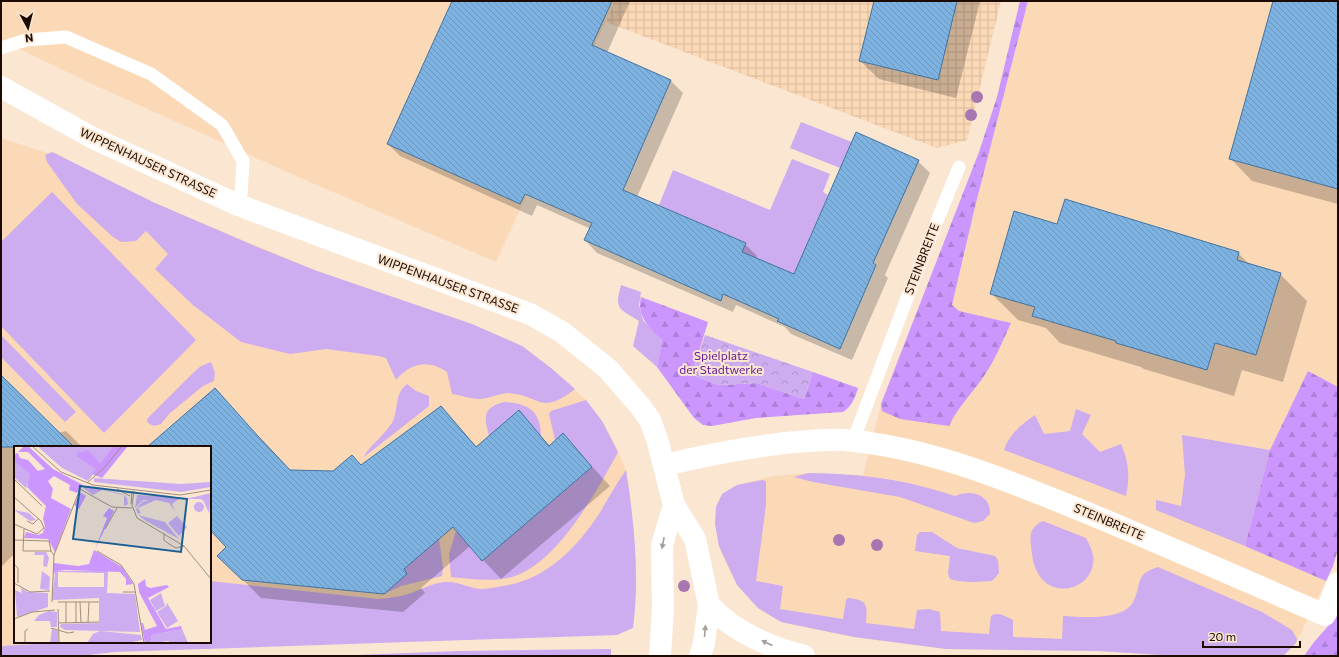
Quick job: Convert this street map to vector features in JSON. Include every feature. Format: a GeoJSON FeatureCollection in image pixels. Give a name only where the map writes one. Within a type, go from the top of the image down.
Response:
{"type":"FeatureCollection","features":[{"type":"Feature","properties":{"kind":"street","name":"WIPPENHAUSER STRASSE"},"geometry":{"type":"LineString","coordinates":[[1,87],[93,138],[238,205],[530,314],[562,332],[608,370],[640,406],[650,420],[665,465],[674,505],[662,545],[663,610],[660,656]]}},
{"type":"Feature","properties":{"kind":"street","name":"STEINBREITE"},"geometry":{"type":"LineString","coordinates":[[665,465],[740,448],[815,440],[853,441],[909,450],[994,476],[1124,528],[1324,615],[1338,583]]}},
{"type":"Feature","properties":{"kind":"street"},"geometry":{"type":"LineString","coordinates":[[674,505],[695,539],[709,606],[704,643],[700,656]]}},
{"type":"Feature","properties":{"kind":"street"},"geometry":{"type":"LineString","coordinates":[[709,606],[720,618],[744,633],[783,651],[804,656]]}},
{"type":"Feature","properties":{"kind":"lane"},"geometry":{"type":"LineString","coordinates":[[1,48],[26,40],[66,37],[151,74],[222,125],[243,161],[241,194],[238,205]]}},
{"type":"Feature","properties":{"kind":"lane","name":"STEINBREITE"},"geometry":{"type":"LineString","coordinates":[[853,441],[926,248],[959,167]]}},
{"type":"Feature","properties":{"kind":"shaded area"},"geometry":{"type":"Polygon","coordinates":[[[1,1],[615,1],[496,262],[303,179],[90,83],[1,40],[1,1]]]}},
{"type":"Feature","properties":{"kind":"shaded area"},"geometry":{"type":"Polygon","coordinates":[[[615,1],[1001,1],[967,140],[937,148],[606,22],[615,1]]]}},
{"type":"Feature","properties":{"kind":"shaded area"},"geometry":{"type":"Polygon","coordinates":[[[1028,1],[1338,1],[1338,549],[1333,566],[1296,643],[1283,656],[1176,656],[1099,651],[946,649],[854,637],[790,624],[769,615],[758,608],[737,585],[724,559],[719,546],[715,524],[719,500],[728,490],[737,485],[775,476],[809,473],[863,475],[881,404],[952,305],[975,207],[1028,1]]]}},
{"type":"Feature","properties":{"kind":"shaded area"},"geometry":{"type":"Polygon","coordinates":[[[1,138],[47,153],[56,153],[93,174],[155,203],[317,271],[472,324],[522,346],[551,368],[585,399],[602,421],[614,442],[626,470],[631,501],[612,578],[211,634],[211,446],[14,446],[14,643],[53,643],[1,646],[1,138]]]}},
{"type":"Feature","properties":{"kind":"green space"},"geometry":{"type":"Polygon","coordinates":[[[1020,1],[1028,1],[975,207],[952,305],[959,311],[1011,323],[990,367],[957,412],[949,426],[900,419],[882,411],[881,404],[979,152],[997,97],[1020,1]]]}},
{"type":"Feature","properties":{"kind":"green space"},"geometry":{"type":"Polygon","coordinates":[[[801,122],[852,142],[840,168],[790,148],[801,122]]]}},
{"type":"Feature","properties":{"kind":"green space"},"geometry":{"type":"Polygon","coordinates":[[[52,152],[155,203],[257,247],[317,271],[472,324],[522,346],[575,389],[555,401],[547,403],[509,393],[479,399],[452,394],[447,372],[433,365],[427,364],[414,367],[401,374],[396,380],[386,358],[379,356],[326,349],[290,354],[241,342],[193,305],[155,269],[168,254],[146,231],[136,241],[121,242],[113,237],[77,204],[47,162],[45,155],[52,152]]]}},
{"type":"Feature","properties":{"kind":"green space"},"geometry":{"type":"Polygon","coordinates":[[[792,159],[830,174],[823,192],[828,195],[810,236],[797,276],[742,252],[745,243],[659,205],[673,170],[770,210],[792,159]]]}},
{"type":"Feature","properties":{"kind":"green space"},"geometry":{"type":"Polygon","coordinates":[[[52,192],[196,340],[104,433],[1,326],[1,242],[52,192]]]}},
{"type":"Feature","properties":{"kind":"green space"},"geometry":{"type":"Polygon","coordinates":[[[621,285],[641,292],[639,305],[643,320],[662,340],[657,367],[633,346],[639,321],[620,308],[618,304],[621,285]]]}},
{"type":"Feature","properties":{"kind":"green space"},"geometry":{"type":"Polygon","coordinates":[[[641,297],[708,322],[692,375],[719,385],[757,383],[804,399],[813,372],[858,388],[854,398],[849,407],[843,412],[756,418],[712,426],[703,425],[694,418],[657,367],[662,340],[642,316],[640,310],[641,297]]]}},
{"type":"Feature","properties":{"kind":"green space"},"geometry":{"type":"Polygon","coordinates":[[[1,335],[76,412],[65,422],[1,357],[1,335]]]}},
{"type":"Feature","properties":{"kind":"green space","name":"Spielplatz der Stadtwerke"},"geometry":{"type":"Polygon","coordinates":[[[705,335],[813,372],[804,399],[757,383],[719,385],[692,375],[705,335]]]}},
{"type":"Feature","properties":{"kind":"green space"},"geometry":{"type":"Polygon","coordinates":[[[211,362],[215,373],[214,381],[203,386],[169,414],[161,424],[154,426],[148,423],[147,419],[194,372],[201,366],[211,362]]]}},
{"type":"Feature","properties":{"kind":"green space"},"geometry":{"type":"Polygon","coordinates":[[[1308,371],[1338,387],[1338,549],[1333,566],[1326,581],[1245,546],[1270,450],[1308,371]]]}},
{"type":"Feature","properties":{"kind":"green space"},"geometry":{"type":"Polygon","coordinates":[[[407,384],[416,391],[429,396],[429,406],[364,457],[393,421],[398,397],[400,392],[407,384]]]}},
{"type":"Feature","properties":{"kind":"green space"},"geometry":{"type":"Polygon","coordinates":[[[586,400],[602,421],[618,452],[599,486],[574,524],[560,542],[545,557],[529,569],[512,577],[489,580],[451,577],[449,554],[456,531],[482,561],[592,467],[563,433],[555,440],[549,414],[551,411],[586,400]]]}},
{"type":"Feature","properties":{"kind":"green space"},"geometry":{"type":"Polygon","coordinates":[[[504,402],[520,404],[532,410],[539,421],[541,437],[489,436],[486,424],[486,414],[492,407],[504,402]]]}},
{"type":"Feature","properties":{"kind":"green space"},"geometry":{"type":"Polygon","coordinates":[[[1076,409],[1091,415],[1082,434],[1100,452],[1121,444],[1126,457],[1128,470],[1126,496],[1004,450],[1013,434],[1035,415],[1044,434],[1070,431],[1076,409]]]}},
{"type":"Feature","properties":{"kind":"green space"},"geometry":{"type":"Polygon","coordinates":[[[1182,435],[1270,450],[1245,546],[1156,510],[1156,500],[1181,506],[1185,475],[1182,435]]]}},
{"type":"Feature","properties":{"kind":"green space"},"geometry":{"type":"Polygon","coordinates":[[[626,470],[636,569],[633,628],[617,635],[115,652],[79,656],[1,656],[1,646],[52,643],[211,643],[211,581],[378,599],[404,595],[431,585],[445,582],[481,589],[517,583],[532,578],[545,570],[569,551],[590,527],[626,470]]]}},
{"type":"Feature","properties":{"kind":"green space"},"geometry":{"type":"Polygon","coordinates":[[[809,473],[883,478],[918,485],[955,496],[973,493],[983,498],[987,502],[990,514],[983,521],[974,523],[900,497],[813,482],[794,477],[809,473]]]}},
{"type":"Feature","properties":{"kind":"green space"},"geometry":{"type":"Polygon","coordinates":[[[762,480],[766,481],[766,505],[756,581],[783,586],[780,609],[843,619],[846,600],[848,598],[863,602],[867,612],[866,623],[914,629],[917,610],[929,609],[940,612],[941,631],[989,634],[991,616],[999,614],[1013,620],[1013,637],[1062,639],[1063,616],[1091,617],[1111,615],[1121,612],[1128,608],[1133,602],[1140,581],[1145,573],[1158,567],[1262,612],[1292,630],[1297,639],[1296,643],[1283,656],[1176,656],[1099,651],[946,649],[854,637],[781,622],[758,608],[737,585],[719,546],[715,524],[716,507],[722,494],[737,485],[762,480]]]}},
{"type":"Feature","properties":{"kind":"green space"},"geometry":{"type":"Polygon","coordinates":[[[1043,521],[1086,538],[1093,554],[1093,564],[1090,573],[1085,580],[1078,585],[1070,588],[1053,587],[1045,582],[1037,572],[1032,557],[1030,537],[1032,530],[1036,525],[1043,521]]]}},
{"type":"Feature","properties":{"kind":"green space"},"geometry":{"type":"Polygon","coordinates":[[[920,532],[932,532],[957,548],[995,556],[998,560],[999,573],[992,581],[965,582],[950,579],[948,574],[950,556],[915,551],[917,535],[920,532]]]}},
{"type":"Feature","properties":{"kind":"green space"},"geometry":{"type":"Polygon","coordinates":[[[439,539],[443,568],[442,576],[401,586],[384,594],[407,574],[404,569],[439,539]]]}},
{"type":"Feature","properties":{"kind":"green space"},"geometry":{"type":"Polygon","coordinates":[[[1338,615],[1338,656],[1304,656],[1314,642],[1338,615]]]}},
{"type":"Feature","properties":{"kind":"green space"},"geometry":{"type":"Polygon","coordinates":[[[611,649],[611,656],[331,656],[459,651],[611,649]]]}},
{"type":"Feature","properties":{"kind":"building"},"geometry":{"type":"Polygon","coordinates":[[[452,1],[612,1],[592,45],[671,80],[623,190],[746,243],[742,252],[794,274],[856,132],[919,160],[873,263],[876,265],[840,349],[777,321],[779,319],[723,294],[721,301],[584,240],[592,223],[525,194],[520,204],[387,144],[452,1]]]}},
{"type":"Feature","properties":{"kind":"building"},"geometry":{"type":"Polygon","coordinates":[[[874,1],[957,1],[938,80],[859,61],[874,1]]]}},
{"type":"Feature","properties":{"kind":"building"},"geometry":{"type":"Polygon","coordinates":[[[1273,1],[1338,1],[1338,189],[1229,159],[1273,1]]]}},
{"type":"Feature","properties":{"kind":"building"},"geometry":{"type":"Polygon","coordinates":[[[1065,199],[1239,252],[1237,260],[1281,273],[1256,355],[1215,343],[1207,370],[1032,316],[1035,307],[990,294],[1014,211],[1057,224],[1065,199]]]}},
{"type":"Feature","properties":{"kind":"building"},"geometry":{"type":"Polygon","coordinates":[[[1,375],[73,446],[1,447],[1,375]]]}},
{"type":"Feature","properties":{"kind":"building"},"geometry":{"type":"Polygon","coordinates":[[[215,388],[290,470],[333,471],[352,455],[361,465],[441,406],[476,447],[519,410],[549,446],[563,433],[592,467],[482,561],[453,527],[404,569],[407,574],[384,594],[242,580],[217,556],[226,547],[211,531],[211,446],[148,446],[215,388]]]}}]}
